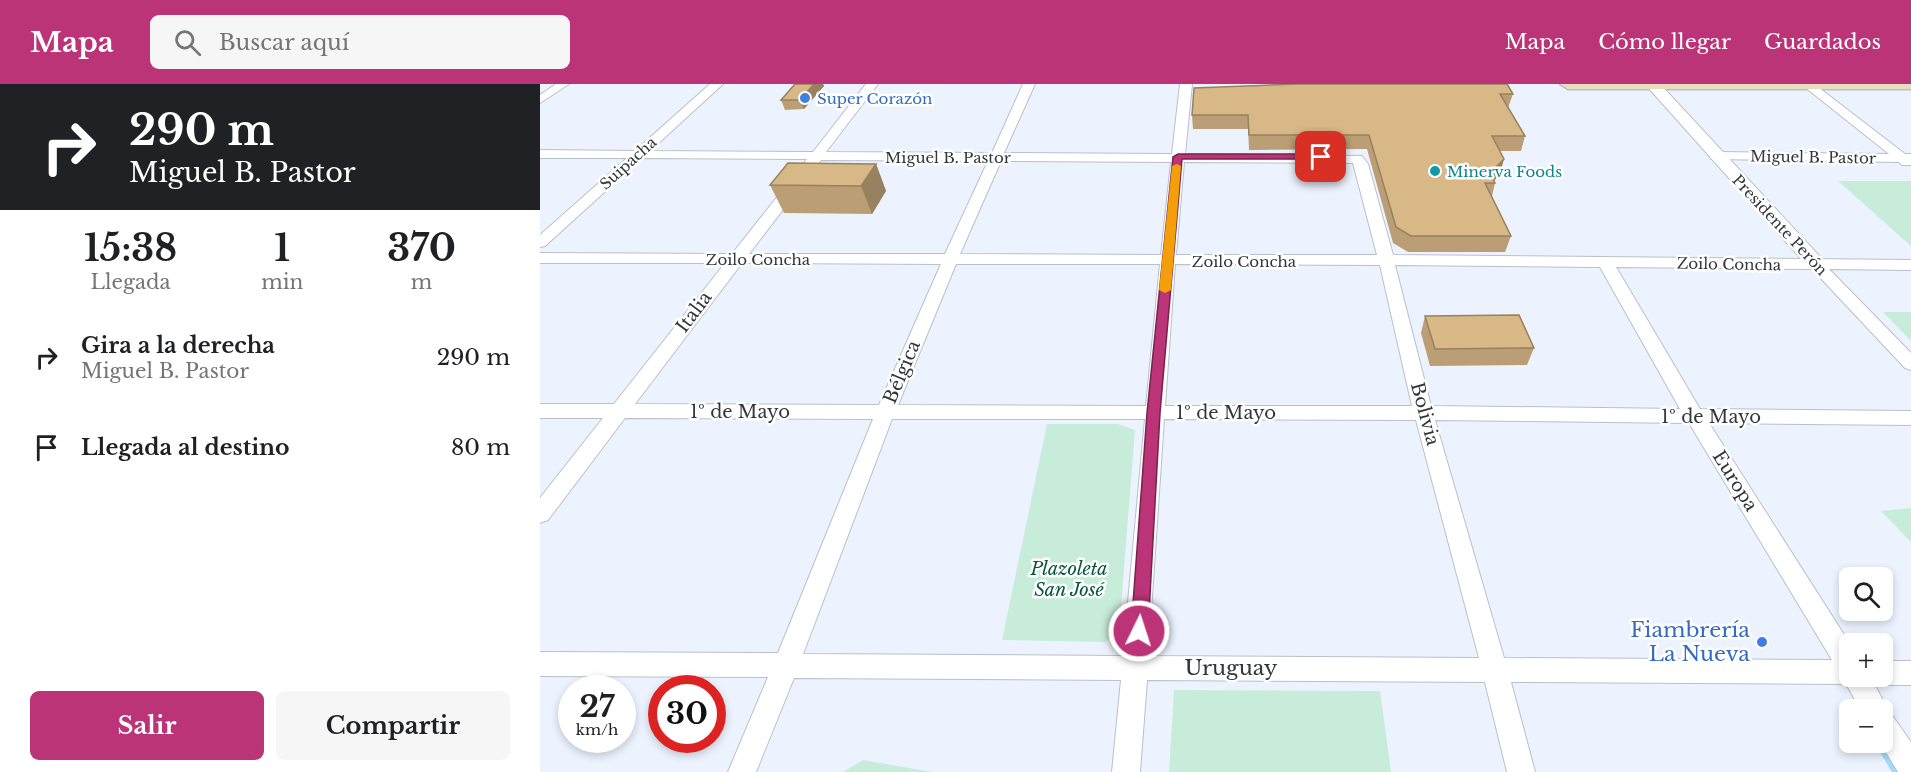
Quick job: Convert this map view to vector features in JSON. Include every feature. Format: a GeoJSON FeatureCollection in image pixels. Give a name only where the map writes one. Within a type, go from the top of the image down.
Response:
{"type":"FeatureCollection","features":[{"type":"Feature","properties":{"kind":"main road"},"geometry":{"type":"LineString","coordinates":[[1568,84],[1911,84]]}},
{"type":"Feature","properties":{"kind":"street"},"geometry":{"type":"LineString","coordinates":[[540,100],[563,84]]}},
{"type":"Feature","properties":{"kind":"street","name":"Suipacha"},"geometry":{"type":"LineString","coordinates":[[540,243],[717,84]]}},
{"type":"Feature","properties":{"kind":"street","name":"Italia"},"geometry":{"type":"LineString","coordinates":[[540,514],[872,84]]}},
{"type":"Feature","properties":{"kind":"street","name":"Bélgica"},"geometry":{"type":"LineString","coordinates":[[742,772],[788,666],[885,413],[950,260],[1029,84]]}},
{"type":"Feature","properties":{"kind":"street"},"geometry":{"type":"LineString","coordinates":[[1126,772],[1136,668],[1154,413],[1186,84]]}},
{"type":"Feature","properties":{"kind":"street","name":"Presidente Perón"},"geometry":{"type":"LineString","coordinates":[[1652,84],[1716,156],[1911,364]]}},
{"type":"Feature","properties":{"kind":"street"},"geometry":{"type":"LineString","coordinates":[[1808,84],[1908,160]]}},
{"type":"Feature","properties":{"kind":"street","name":"Miguel B. Pastor"},"geometry":{"type":"LineString","coordinates":[[540,153],[1357,159]]}},
{"type":"Feature","properties":{"kind":"street","name":"Miguel B. Pastor"},"geometry":{"type":"LineString","coordinates":[[1716,156],[1908,160]]}},
{"type":"Feature","properties":{"kind":"street","name":"Bolivia"},"geometry":{"type":"LineString","coordinates":[[1357,159],[1361,164],[1388,260],[1425,413],[1496,670],[1521,772]]}},
{"type":"Feature","properties":{"kind":"street","name":"Zoilo Concha"},"geometry":{"type":"LineString","coordinates":[[540,258],[1388,260],[1911,265]]}},
{"type":"Feature","properties":{"kind":"street","name":"Europa"},"geometry":{"type":"LineString","coordinates":[[1605,262],[1695,417],[1839,649]]}},
{"type":"Feature","properties":{"kind":"street","name":"1º de Mayo"},"geometry":{"type":"LineString","coordinates":[[540,411],[1425,413],[1911,418]]}},
{"type":"Feature","properties":{"kind":"street","name":"Uruguay"},"geometry":{"type":"LineString","coordinates":[[540,664],[1839,672]]}},
{"type":"Feature","properties":{"kind":"street"},"geometry":{"type":"LineString","coordinates":[[1893,673],[1911,673]]}},
{"type":"Feature","properties":{"kind":"street"},"geometry":{"type":"LineString","coordinates":[[1893,739],[1911,768]]}},
{"type":"Feature","properties":{"kind":"green space"},"geometry":{"type":"Polygon","coordinates":[[[1838,181],[1911,181],[1911,246],[1838,181]]]}},
{"type":"Feature","properties":{"kind":"green space"},"geometry":{"type":"Polygon","coordinates":[[[1883,312],[1911,312],[1911,341],[1883,312]]]}},
{"type":"Feature","properties":{"kind":"green space","name":"Plazoleta San José"},"geometry":{"type":"Polygon","coordinates":[[[1047,424],[1118,424],[1135,430],[1119,632],[1105,642],[1002,640],[1047,424]]]}},
{"type":"Feature","properties":{"kind":"green space"},"geometry":{"type":"Polygon","coordinates":[[[1911,508],[1911,542],[1881,511],[1911,508]]]}},
{"type":"Feature","properties":{"kind":"green space"},"geometry":{"type":"Polygon","coordinates":[[[1174,690],[1380,691],[1391,772],[1169,772],[1174,690]]]}},
{"type":"Feature","properties":{"kind":"green space"},"geometry":{"type":"Polygon","coordinates":[[[863,760],[932,772],[843,772],[863,760]]]}},
{"type":"Feature","properties":{"kind":"building"},"geometry":{"type":"Polygon","coordinates":[[[795,84],[814,84],[800,100],[781,100],[795,84]]]}},
{"type":"Feature","properties":{"kind":"building","name":"Minerva Foods"},"geometry":{"type":"Polygon","coordinates":[[[1297,84],[1507,84],[1513,94],[1500,94],[1525,136],[1492,136],[1504,159],[1490,173],[1495,183],[1485,183],[1511,236],[1411,236],[1396,227],[1369,135],[1249,135],[1248,115],[1192,115],[1194,88],[1297,84]]]}},
{"type":"Feature","properties":{"kind":"building"},"geometry":{"type":"Polygon","coordinates":[[[788,163],[876,164],[861,186],[770,185],[788,163]]]}},
{"type":"Feature","properties":{"kind":"building"},"geometry":{"type":"Polygon","coordinates":[[[1519,315],[1534,348],[1435,349],[1425,316],[1519,315]]]}},
{"type":"Feature","properties":{"kind":"waterway"},"geometry":{"type":"LineString","coordinates":[[1885,753],[1896,772]]}},
{"type":"Feature","properties":{"kind":"slow traffic"},"geometry":{"type":"LineString","coordinates":[[1165,290],[1177,166]]}},
{"type":"Feature","properties":{"kind":"place","name":"Super Corazón"},"geometry":{"type":"Point","coordinates":[805,98]}},
{"type":"Feature","properties":{"kind":"place","name":"Minerva Foods"},"geometry":{"type":"Point","coordinates":[1435,171]}},
{"type":"Feature","properties":{"kind":"place","name":"Fiambrería La Nueva"},"geometry":{"type":"Point","coordinates":[1762,642]}},
{"type":"Feature","properties":{"kind":"route"},"geometry":{"type":"LineString","coordinates":[[1139,631],[1154,413],[1178,157],[1321,157]]}}]}
